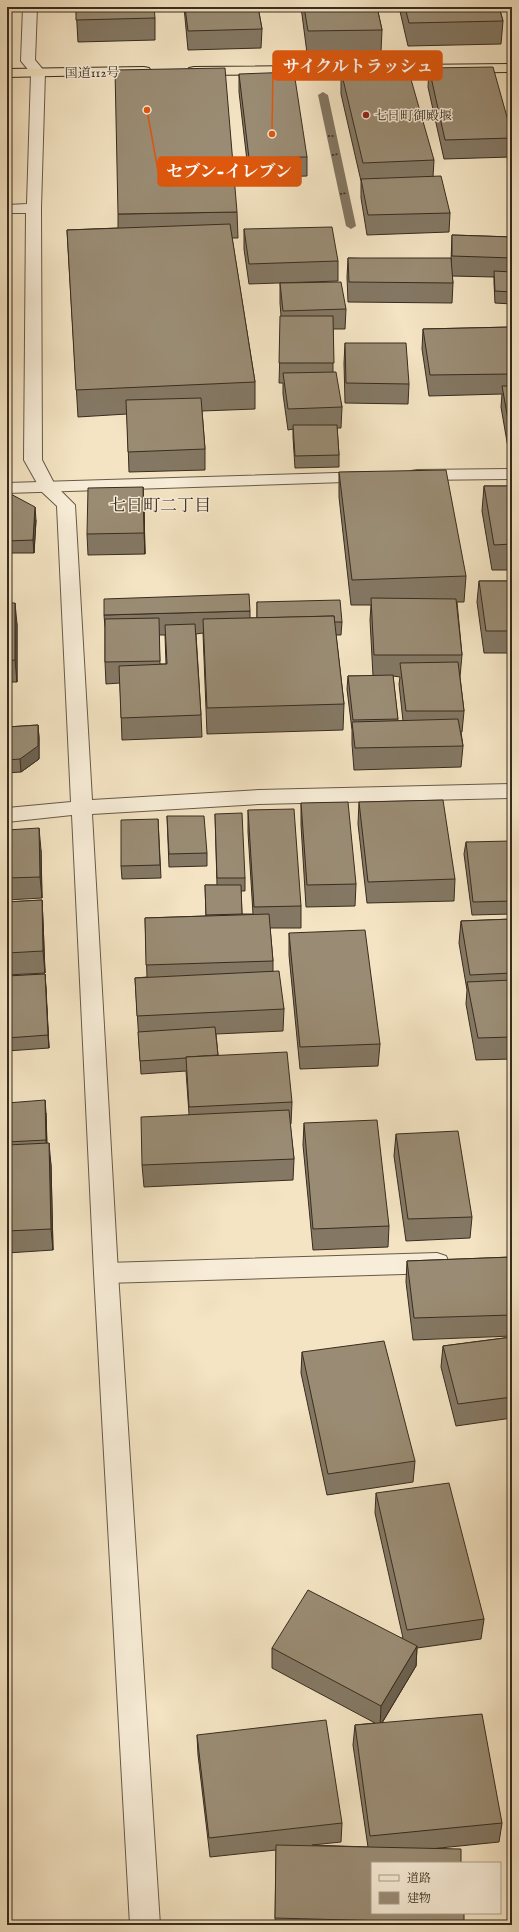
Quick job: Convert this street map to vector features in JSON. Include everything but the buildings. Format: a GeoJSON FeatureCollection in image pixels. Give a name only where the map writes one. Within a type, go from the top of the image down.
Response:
{"type":"FeatureCollection","features":[{"type":"Feature","properties":{"kind":"highway"},"geometry":{"type":"LineString","coordinates":[[180,71],[512,68]]}},
{"type":"Feature","properties":{"kind":"highway","name":"国道112号"},"geometry":{"type":"LineString","coordinates":[[7,73],[156,71]]}},
{"type":"Feature","properties":{"kind":"street"},"geometry":{"type":"LineString","coordinates":[[30,7],[28,61],[38,72],[34,208],[33,460],[48,488],[66,505],[106,1273],[145,1925]]}},
{"type":"Feature","properties":{"kind":"street"},"geometry":{"type":"LineString","coordinates":[[7,209],[34,208]]}},
{"type":"Feature","properties":{"kind":"street"},"geometry":{"type":"LineString","coordinates":[[7,488],[48,488],[396,476],[512,474]]}},
{"type":"Feature","properties":{"kind":"street"},"geometry":{"type":"LineString","coordinates":[[7,815],[82,807],[374,792],[512,791]]}},
{"type":"Feature","properties":{"kind":"street"},"geometry":{"type":"LineString","coordinates":[[106,1273],[458,1262]]}},
{"type":"Feature","properties":{"kind":"path"},"geometry":{"type":"LineString","coordinates":[[328,136],[334,136]]}},
{"type":"Feature","properties":{"kind":"path"},"geometry":{"type":"LineString","coordinates":[[332,155],[338,154]]}},
{"type":"Feature","properties":{"kind":"path"},"geometry":{"type":"LineString","coordinates":[[340,194],[347,194]]}},
{"type":"Feature","properties":{"kind":"waterway"},"geometry":{"type":"LineString","coordinates":[[323,95],[351,226]]}},
{"type":"Feature","properties":{"kind":"place","name":"セブン-イレブン"},"geometry":{"type":"Point","coordinates":[147,110]}},
{"type":"Feature","properties":{"kind":"place","name":"七日町御殿堰"},"geometry":{"type":"Point","coordinates":[366,115]}},
{"type":"Feature","properties":{"kind":"place","name":"サイクルトラッシュ"},"geometry":{"type":"Point","coordinates":[272,134]}},
{"type":"Feature","properties":{"kind":"district","name":"七日町二丁目"},"geometry":{"type":"Point","coordinates":[160,505]}}]}
